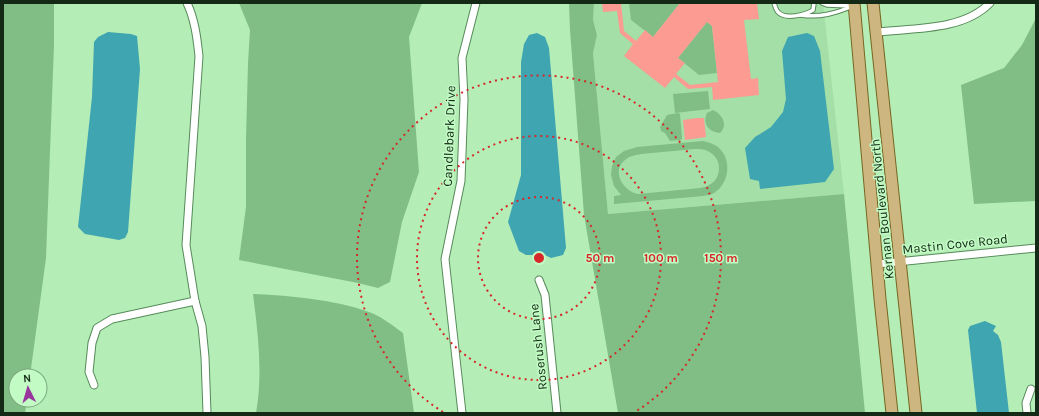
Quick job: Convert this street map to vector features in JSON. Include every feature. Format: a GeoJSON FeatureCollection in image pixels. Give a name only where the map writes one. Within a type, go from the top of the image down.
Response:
{"type":"FeatureCollection","features":[{"type":"Feature","properties":{"kind":"main road","name":"Kernan Boulevard North"},"geometry":{"type":"LineString","coordinates":[[873,3],[902,262],[916,413]]}},
{"type":"Feature","properties":{"kind":"main road","name":"Kernan Boulevard North"},"geometry":{"type":"LineString","coordinates":[[854,5],[892,413]]}},
{"type":"Feature","properties":{"kind":"street"},"geometry":{"type":"LineString","coordinates":[[187,3],[192,12],[199,56],[186,245],[195,301],[202,326],[205,357],[207,413]]}},
{"type":"Feature","properties":{"kind":"street","name":"Candlebark Drive"},"geometry":{"type":"LineString","coordinates":[[462,413],[445,259],[461,181],[464,99],[462,58],[476,3]]}},
{"type":"Feature","properties":{"kind":"street"},"geometry":{"type":"LineString","coordinates":[[877,32],[955,24],[983,10],[990,3]]}},
{"type":"Feature","properties":{"kind":"street","name":"Mastin Cove Road"},"geometry":{"type":"LineString","coordinates":[[877,264],[1036,248]]}},
{"type":"Feature","properties":{"kind":"street","name":"Roserush Lane"},"geometry":{"type":"LineString","coordinates":[[539,280],[545,295],[557,413]]}},
{"type":"Feature","properties":{"kind":"street"},"geometry":{"type":"LineString","coordinates":[[94,385],[89,372],[92,343],[97,328],[112,319],[195,301]]}},
{"type":"Feature","properties":{"kind":"street"},"geometry":{"type":"LineString","coordinates":[[1027,413],[1026,403],[1031,389]]}},
{"type":"Feature","properties":{"kind":"lane"},"geometry":{"type":"LineString","coordinates":[[774,3],[777,12],[781,15],[801,15],[812,17],[835,14],[854,5]]}},
{"type":"Feature","properties":{"kind":"lane"},"geometry":{"type":"LineString","coordinates":[[801,15],[813,10],[814,3]]}},
{"type":"Feature","properties":{"kind":"lane"},"geometry":{"type":"LineString","coordinates":[[822,3],[827,5],[854,5]]}},
{"type":"Feature","properties":{"kind":"shaded area"},"geometry":{"type":"Polygon","coordinates":[[[3,3],[54,3],[54,45],[46,258],[31,368],[8,368],[8,408],[26,408],[25,413],[3,413],[3,3]]]}},
{"type":"Feature","properties":{"kind":"shaded area"},"geometry":{"type":"Polygon","coordinates":[[[239,3],[422,3],[409,37],[419,172],[402,222],[390,282],[378,288],[239,260],[246,207],[246,138],[250,30],[239,3]]]}},
{"type":"Feature","properties":{"kind":"shaded area"},"geometry":{"type":"Polygon","coordinates":[[[569,3],[594,3],[593,20],[597,35],[593,53],[608,214],[844,194],[865,413],[618,413],[584,215],[569,3]]]}},
{"type":"Feature","properties":{"kind":"shaded area"},"geometry":{"type":"Polygon","coordinates":[[[594,3],[823,3],[844,194],[608,214],[593,53],[597,35],[593,20],[594,3]]]}},
{"type":"Feature","properties":{"kind":"shaded area"},"geometry":{"type":"Polygon","coordinates":[[[629,3],[680,3],[653,37],[631,20],[629,3]]]}},
{"type":"Feature","properties":{"kind":"shaded area"},"geometry":{"type":"Polygon","coordinates":[[[1036,18],[1036,201],[974,204],[961,85],[1004,68],[1022,45],[1036,18]]]}},
{"type":"Feature","properties":{"kind":"shaded area"},"geometry":{"type":"Polygon","coordinates":[[[707,22],[712,26],[717,73],[699,75],[678,58],[707,22]]]}},
{"type":"Feature","properties":{"kind":"shaded area"},"geometry":{"type":"Polygon","coordinates":[[[708,91],[710,109],[675,113],[673,94],[708,91]]]}},
{"type":"Feature","properties":{"kind":"shaded area"},"geometry":{"type":"Polygon","coordinates":[[[713,110],[722,117],[723,120],[724,127],[720,133],[710,129],[705,121],[707,113],[713,110]]]}},
{"type":"Feature","properties":{"kind":"shaded area"},"geometry":{"type":"Polygon","coordinates":[[[680,114],[682,138],[681,140],[670,141],[665,133],[661,131],[660,127],[667,115],[680,114]]]}},
{"type":"Feature","properties":{"kind":"shaded area"},"geometry":{"type":"Polygon","coordinates":[[[703,141],[715,145],[723,152],[726,158],[726,177],[719,189],[710,195],[614,204],[614,196],[621,195],[614,186],[611,175],[612,166],[616,157],[624,151],[637,147],[703,141]],[[697,149],[641,154],[631,157],[621,164],[619,175],[624,185],[628,189],[638,194],[707,186],[716,178],[719,165],[715,156],[711,153],[705,150],[697,149]]]}},
{"type":"Feature","properties":{"kind":"shaded area"},"geometry":{"type":"Polygon","coordinates":[[[253,294],[312,299],[341,304],[369,312],[387,321],[403,333],[414,413],[256,413],[259,368],[258,339],[253,294]]]}},
{"type":"Feature","properties":{"kind":"water"},"geometry":{"type":"Polygon","coordinates":[[[108,32],[137,36],[140,69],[128,232],[125,238],[119,240],[85,234],[78,227],[92,97],[94,42],[98,37],[108,32]]]}},
{"type":"Feature","properties":{"kind":"water"},"geometry":{"type":"Polygon","coordinates":[[[537,33],[545,37],[549,48],[566,248],[563,255],[551,258],[545,255],[526,255],[519,251],[508,222],[521,175],[521,62],[524,44],[529,35],[537,33]]]}},
{"type":"Feature","properties":{"kind":"water"},"geometry":{"type":"Polygon","coordinates":[[[807,33],[814,36],[820,51],[834,169],[825,182],[760,189],[759,181],[750,179],[745,148],[755,137],[771,127],[783,112],[786,99],[782,51],[788,37],[807,33]]]}},
{"type":"Feature","properties":{"kind":"water"},"geometry":{"type":"Polygon","coordinates":[[[985,321],[996,326],[993,331],[998,335],[1001,342],[1009,413],[977,413],[968,330],[970,326],[985,321]]]}},
{"type":"Feature","properties":{"kind":"building"},"geometry":{"type":"Polygon","coordinates":[[[602,3],[621,3],[624,31],[636,41],[645,30],[653,37],[680,3],[757,3],[759,19],[744,20],[751,79],[758,78],[759,95],[713,100],[712,87],[688,89],[674,77],[665,88],[624,56],[633,44],[620,33],[617,11],[603,12],[602,3]],[[707,22],[678,58],[685,63],[676,74],[690,85],[718,82],[712,26],[707,22]]]}},
{"type":"Feature","properties":{"kind":"building"},"geometry":{"type":"Polygon","coordinates":[[[704,118],[706,137],[685,140],[683,120],[704,118]]]}}]}
